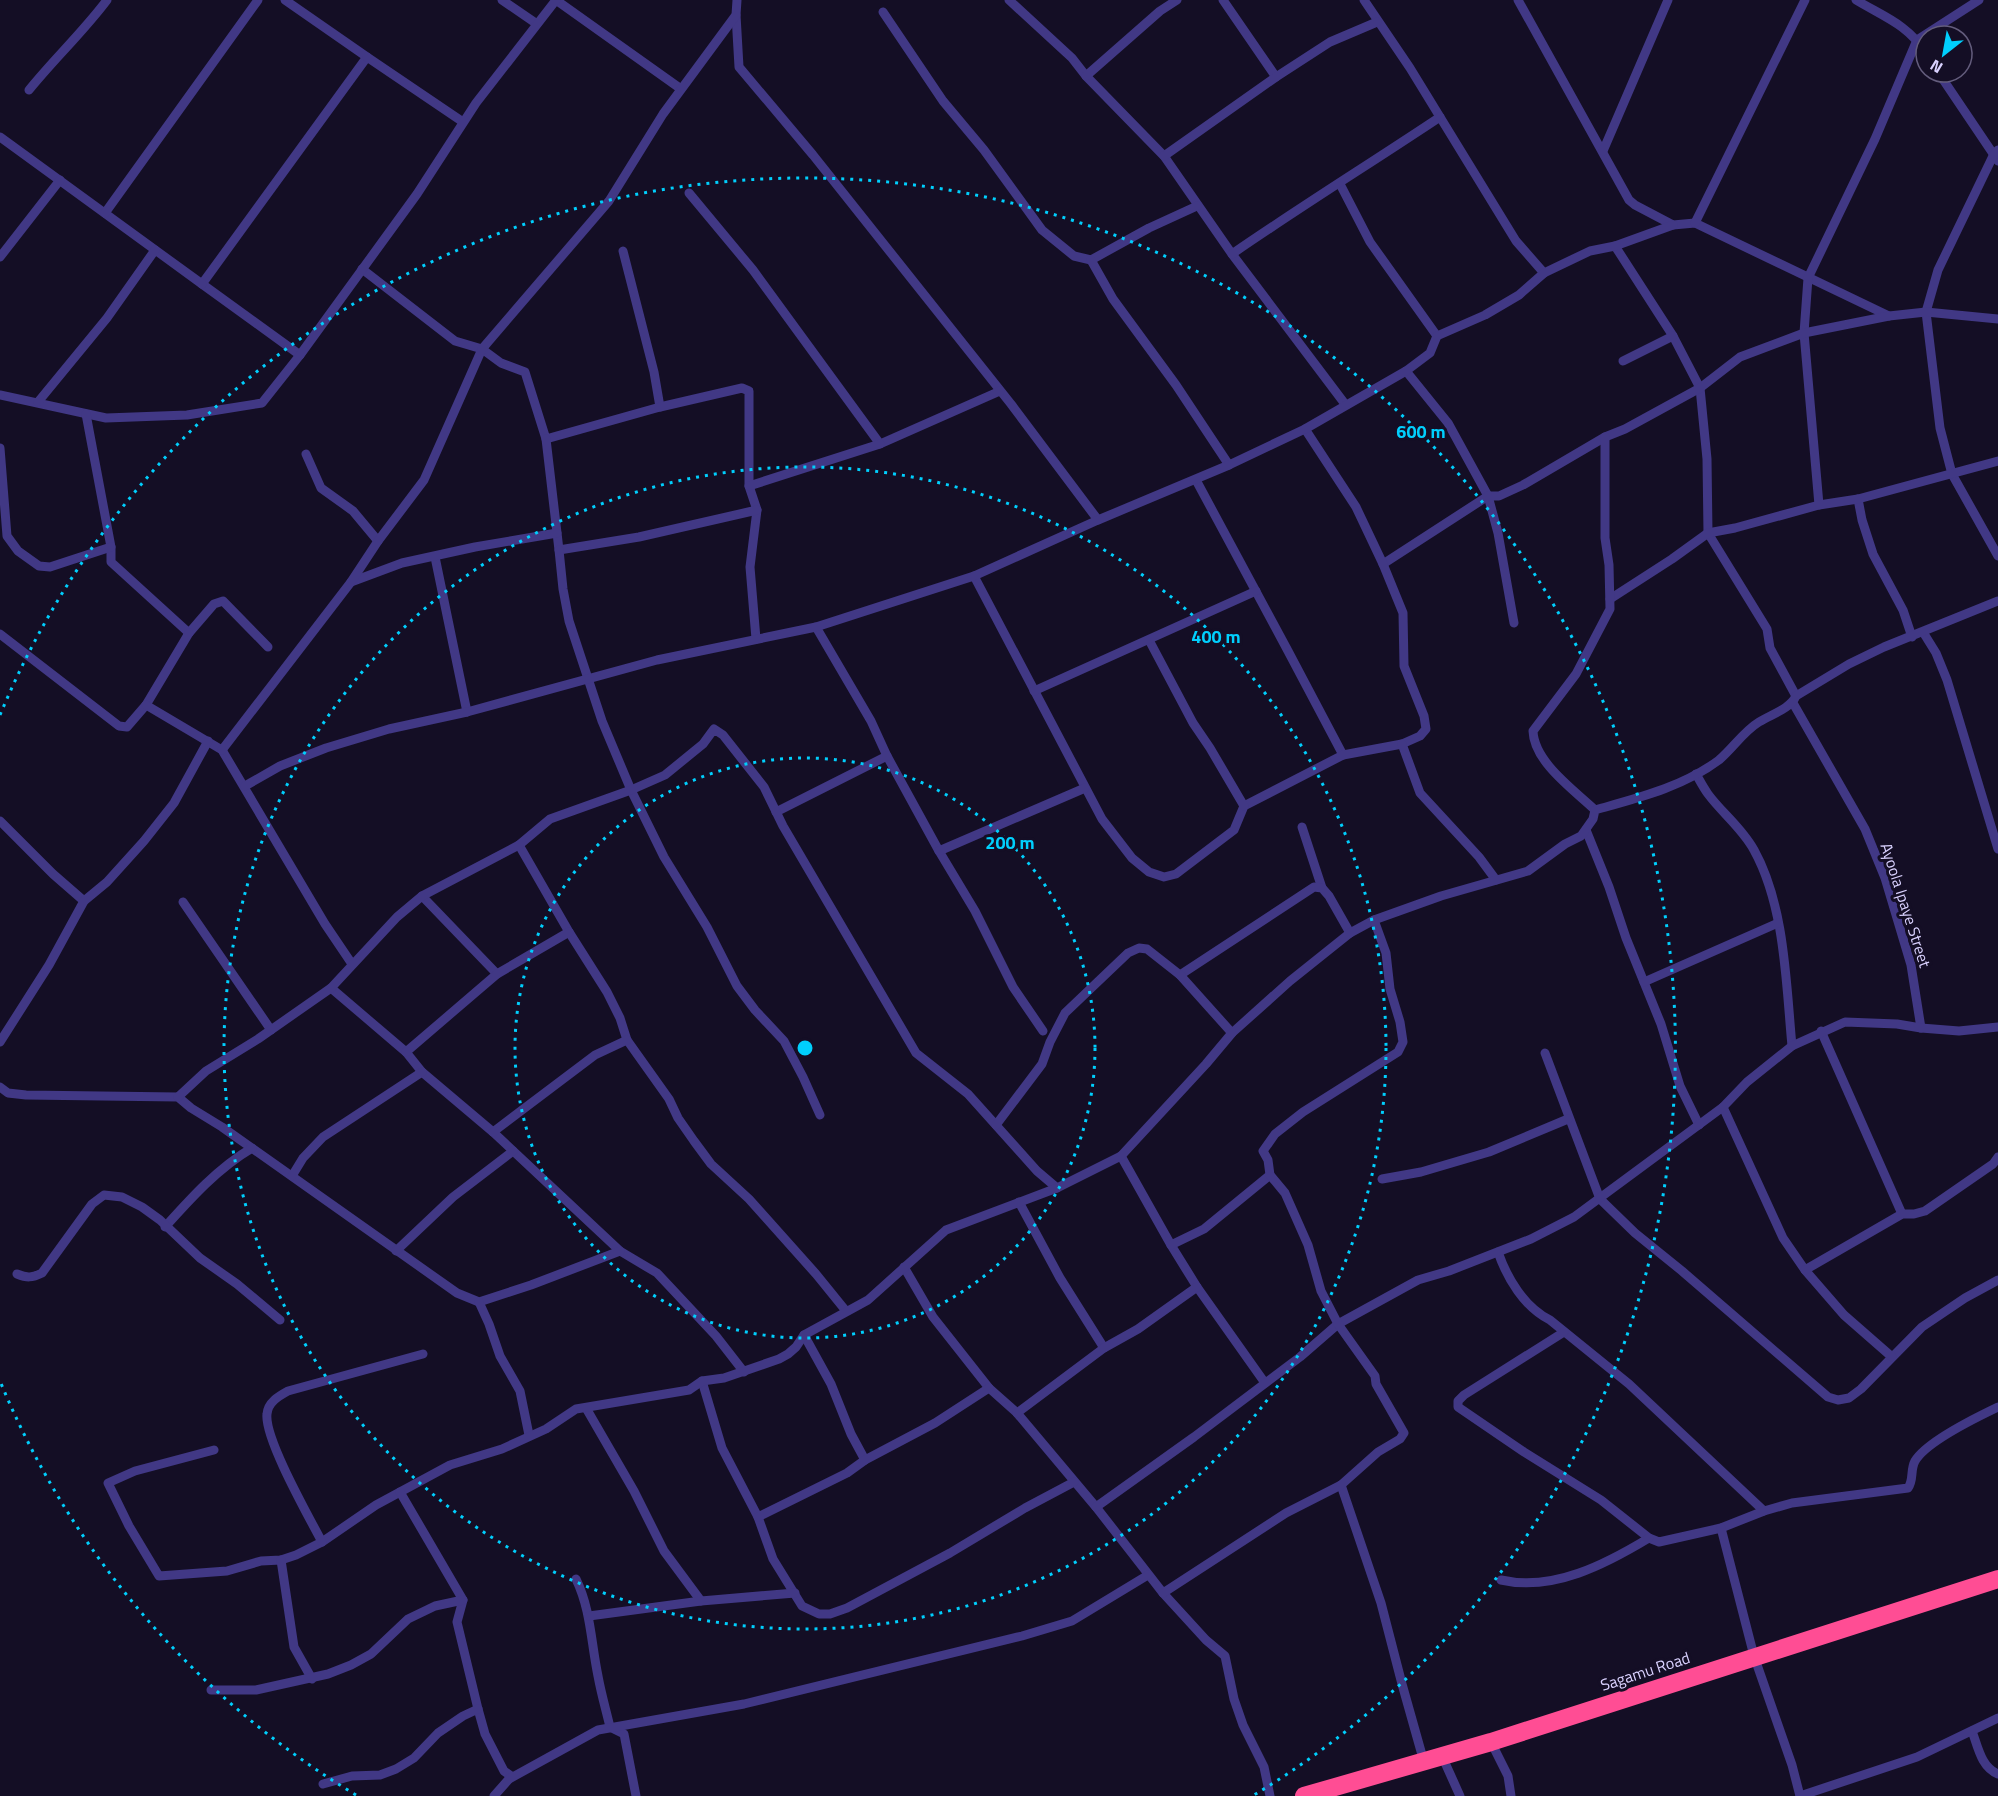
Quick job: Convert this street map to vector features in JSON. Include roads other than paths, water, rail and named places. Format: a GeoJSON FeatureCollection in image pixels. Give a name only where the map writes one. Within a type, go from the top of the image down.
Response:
{"type":"FeatureCollection","features":[{"type":"Feature","properties":{"kind":"highway","name":"Sagamu Road"},"geometry":{"type":"LineString","coordinates":[[1304,1796],[1491,1742],[1998,1579]]}},
{"type":"Feature","properties":{"kind":"street"},"geometry":{"type":"LineString","coordinates":[[29,90],[49,65],[89,24],[107,0]]}},
{"type":"Feature","properties":{"kind":"street"},"geometry":{"type":"LineString","coordinates":[[105,213],[258,0]]}},
{"type":"Feature","properties":{"kind":"street"},"geometry":{"type":"LineString","coordinates":[[285,0],[463,122]]}},
{"type":"Feature","properties":{"kind":"street"},"geometry":{"type":"LineString","coordinates":[[502,0],[537,24]]}},
{"type":"Feature","properties":{"kind":"street"},"geometry":{"type":"LineString","coordinates":[[0,395],[106,418],[187,415],[262,403],[300,355],[417,194],[463,122],[556,0],[681,89]]}},
{"type":"Feature","properties":{"kind":"street"},"geometry":{"type":"LineString","coordinates":[[737,0],[739,67],[813,155],[1000,391],[1098,520]]}},
{"type":"Feature","properties":{"kind":"street"},"geometry":{"type":"LineString","coordinates":[[1009,0],[1072,58],[1086,76],[1164,156],[1232,254],[1345,404]]}},
{"type":"Feature","properties":{"kind":"street"},"geometry":{"type":"LineString","coordinates":[[1086,76],[1160,11],[1177,0]]}},
{"type":"Feature","properties":{"kind":"street"},"geometry":{"type":"LineString","coordinates":[[1223,0],[1276,77]]}},
{"type":"Feature","properties":{"kind":"street"},"geometry":{"type":"LineString","coordinates":[[1364,0],[1410,68],[1516,242],[1544,273]]}},
{"type":"Feature","properties":{"kind":"street"},"geometry":{"type":"LineString","coordinates":[[1603,151],[1668,0]]}},
{"type":"Feature","properties":{"kind":"street"},"geometry":{"type":"LineString","coordinates":[[1695,223],[1805,0]]}},
{"type":"Feature","properties":{"kind":"street"},"geometry":{"type":"LineString","coordinates":[[1856,0],[1898,22],[1914,37]]}},
{"type":"Feature","properties":{"kind":"street"},"geometry":{"type":"LineString","coordinates":[[1942,24],[1979,0]]}},
{"type":"Feature","properties":{"kind":"street"},"geometry":{"type":"LineString","coordinates":[[1522,2],[1629,200],[1673,225]]}},
{"type":"Feature","properties":{"kind":"street"},"geometry":{"type":"LineString","coordinates":[[883,12],[943,101],[984,150],[1042,230],[1074,256],[1090,260],[1149,228],[1197,206]]}},
{"type":"Feature","properties":{"kind":"street"},"geometry":{"type":"LineString","coordinates":[[222,750],[351,582],[378,541],[424,480],[482,349],[609,201],[681,89],[736,15]]}},
{"type":"Feature","properties":{"kind":"street"},"geometry":{"type":"LineString","coordinates":[[1164,156],[1330,42],[1377,22]]}},
{"type":"Feature","properties":{"kind":"street"},"geometry":{"type":"LineString","coordinates":[[1819,505],[1804,333],[1808,278],[1875,139],[1914,47]]}},
{"type":"Feature","properties":{"kind":"street"},"geometry":{"type":"LineString","coordinates":[[202,284],[367,57]]}},
{"type":"Feature","properties":{"kind":"street"},"geometry":{"type":"LineString","coordinates":[[1946,84],[1996,155],[1938,270],[1926,312],[1940,428],[1952,474],[1998,556]]}},
{"type":"Feature","properties":{"kind":"street"},"geometry":{"type":"LineString","coordinates":[[1232,254],[1298,208],[1340,184],[1440,117]]}},
{"type":"Feature","properties":{"kind":"street"},"geometry":{"type":"LineString","coordinates":[[0,137],[300,355]]}},
{"type":"Feature","properties":{"kind":"street"},"geometry":{"type":"LineString","coordinates":[[0,257],[60,180]]}},
{"type":"Feature","properties":{"kind":"street"},"geometry":{"type":"LineString","coordinates":[[1340,184],[1370,242],[1437,336]]}},
{"type":"Feature","properties":{"kind":"street"},"geometry":{"type":"LineString","coordinates":[[689,193],[753,270],[880,444]]}},
{"type":"Feature","properties":{"kind":"street"},"geometry":{"type":"LineString","coordinates":[[245,786],[280,766],[326,748],[389,729],[467,712],[657,660],[816,627],[974,576],[1098,520],[1196,480],[1305,429],[1406,371],[1430,353],[1437,336],[1485,315],[1519,295],[1544,273],[1590,251],[1615,246],[1673,225],[1695,223],[1889,316]]}},
{"type":"Feature","properties":{"kind":"street"},"geometry":{"type":"LineString","coordinates":[[1615,246],[1673,336],[1700,388],[1707,459],[1708,533]]}},
{"type":"Feature","properties":{"kind":"street"},"geometry":{"type":"LineString","coordinates":[[38,402],[107,318],[155,250]]}},
{"type":"Feature","properties":{"kind":"street"},"geometry":{"type":"LineString","coordinates":[[623,251],[654,372],[660,407]]}},
{"type":"Feature","properties":{"kind":"street"},"geometry":{"type":"LineString","coordinates":[[1090,260],[1113,299],[1176,385],[1229,465]]}},
{"type":"Feature","properties":{"kind":"street"},"geometry":{"type":"LineString","coordinates":[[362,269],[455,342],[482,349],[501,363],[525,372],[546,439],[563,590],[569,621],[612,747],[664,857],[707,927],[737,986],[755,1010],[784,1041],[820,1115]]}},
{"type":"Feature","properties":{"kind":"street"},"geometry":{"type":"LineString","coordinates":[[1383,564],[1488,496],[1499,496],[1523,485],[1605,437],[1625,429],[1700,388],[1740,357],[1804,333],[1889,316],[1926,312],[1998,319]]}},
{"type":"Feature","properties":{"kind":"street"},"geometry":{"type":"LineString","coordinates":[[1623,361],[1673,336]]}},
{"type":"Feature","properties":{"kind":"street"},"geometry":{"type":"LineString","coordinates":[[1406,371],[1448,423],[1488,496],[1498,533],[1514,623]]}},
{"type":"Feature","properties":{"kind":"street"},"geometry":{"type":"LineString","coordinates":[[546,439],[660,407],[742,388],[749,391],[749,486],[757,510],[750,567],[756,639]]}},
{"type":"Feature","properties":{"kind":"street"},"geometry":{"type":"LineString","coordinates":[[749,486],[880,444],[1000,391]]}},
{"type":"Feature","properties":{"kind":"street"},"geometry":{"type":"LineString","coordinates":[[86,414],[111,546],[111,562],[189,633]]}},
{"type":"Feature","properties":{"kind":"street"},"geometry":{"type":"LineString","coordinates":[[974,576],[1102,819],[1132,858],[1149,872],[1164,877],[1176,874],[1234,830],[1244,806],[1342,755],[1402,744],[1420,736],[1426,729],[1424,716],[1404,666],[1403,613],[1356,507],[1305,429]]}},
{"type":"Feature","properties":{"kind":"street"},"geometry":{"type":"LineString","coordinates":[[1595,810],[1548,766],[1533,741],[1533,731],[1576,674],[1610,609],[1609,565],[1605,538],[1605,437]]}},
{"type":"Feature","properties":{"kind":"street"},"geometry":{"type":"LineString","coordinates":[[0,448],[8,536],[18,551],[39,566],[50,567],[111,546]]}},
{"type":"Feature","properties":{"kind":"street"},"geometry":{"type":"LineString","coordinates":[[306,454],[321,488],[353,511],[378,541]]}},
{"type":"Feature","properties":{"kind":"street"},"geometry":{"type":"LineString","coordinates":[[1610,599],[1708,533],[1819,505],[1858,499],[1998,461]]}},
{"type":"Feature","properties":{"kind":"street"},"geometry":{"type":"LineString","coordinates":[[1196,480],[1342,755]]}},
{"type":"Feature","properties":{"kind":"street"},"geometry":{"type":"LineString","coordinates":[[1858,499],[1873,554],[1903,610],[1912,637]]}},
{"type":"Feature","properties":{"kind":"street"},"geometry":{"type":"LineString","coordinates":[[560,550],[639,537],[757,510]]}},
{"type":"Feature","properties":{"kind":"street"},"geometry":{"type":"LineString","coordinates":[[351,582],[402,563],[475,547],[557,533]]}},
{"type":"Feature","properties":{"kind":"street","name":"Ayoola Ipaye Street"},"geometry":{"type":"LineString","coordinates":[[1708,533],[1767,629],[1770,648],[1865,829],[1885,878],[1911,965],[1921,1028]]}},
{"type":"Feature","properties":{"kind":"street"},"geometry":{"type":"LineString","coordinates":[[435,557],[467,712]]}},
{"type":"Feature","properties":{"kind":"street"},"geometry":{"type":"LineString","coordinates":[[1034,692],[1256,591]]}},
{"type":"Feature","properties":{"kind":"street"},"geometry":{"type":"LineString","coordinates":[[0,633],[119,726],[127,727],[146,705],[189,633],[214,604],[223,601],[268,647]]}},
{"type":"Feature","properties":{"kind":"street"},"geometry":{"type":"LineString","coordinates":[[1595,810],[1668,788],[1696,774],[1720,758],[1757,723],[1849,664],[1998,601]]}},
{"type":"Feature","properties":{"kind":"street"},"geometry":{"type":"LineString","coordinates":[[816,627],[871,721],[887,756],[975,911],[1013,987],[1043,1031]]}},
{"type":"Feature","properties":{"kind":"street"},"geometry":{"type":"LineString","coordinates":[[1923,633],[1936,653],[1947,680],[1998,849]]}},
{"type":"Feature","properties":{"kind":"street"},"geometry":{"type":"LineString","coordinates":[[1149,640],[1193,723],[1244,806]]}},
{"type":"Feature","properties":{"kind":"street"},"geometry":{"type":"LineString","coordinates":[[146,705],[222,750],[325,924],[352,964]]}},
{"type":"Feature","properties":{"kind":"street"},"geometry":{"type":"LineString","coordinates":[[0,1087],[8,1093],[26,1095],[178,1096],[206,1071],[331,988],[397,917],[422,896],[519,845],[550,819],[631,790],[665,775],[703,744],[714,729],[723,735],[764,787],[776,812],[916,1053],[968,1094],[1037,1171],[1057,1188]]}},
{"type":"Feature","properties":{"kind":"street"},"geometry":{"type":"LineString","coordinates":[[0,1042],[49,965],[84,901],[107,882],[174,803],[208,741]]}},
{"type":"Feature","properties":{"kind":"street"},"geometry":{"type":"LineString","coordinates":[[1402,744],[1420,793],[1479,857],[1496,880]]}},
{"type":"Feature","properties":{"kind":"street"},"geometry":{"type":"LineString","coordinates":[[776,812],[887,756]]}},
{"type":"Feature","properties":{"kind":"street"},"geometry":{"type":"LineString","coordinates":[[1696,774],[1708,795],[1740,829],[1754,850],[1768,881],[1778,923],[1792,1046]]}},
{"type":"Feature","properties":{"kind":"street"},"geometry":{"type":"LineString","coordinates":[[939,850],[1085,788]]}},
{"type":"Feature","properties":{"kind":"street"},"geometry":{"type":"LineString","coordinates":[[214,1450],[135,1471],[108,1483],[129,1526],[159,1576],[227,1571],[261,1561],[281,1560],[322,1542],[376,1505],[450,1465],[502,1449],[546,1429],[576,1409],[689,1390],[702,1380],[724,1378],[744,1372],[788,1354],[804,1335],[868,1300],[946,1230],[1057,1188],[1121,1156],[1232,1033],[1350,933],[1374,920],[1528,871],[1565,844],[1581,836],[1593,819],[1595,810]]}},
{"type":"Feature","properties":{"kind":"street"},"geometry":{"type":"LineString","coordinates":[[0,821],[53,874],[84,901]]}},
{"type":"Feature","properties":{"kind":"street"},"geometry":{"type":"LineString","coordinates":[[1302,827],[1322,888],[1350,933]]}},
{"type":"Feature","properties":{"kind":"street"},"geometry":{"type":"LineString","coordinates":[[1586,830],[1661,1024],[1680,1086],[1700,1125]]}},
{"type":"Feature","properties":{"kind":"street"},"geometry":{"type":"LineString","coordinates":[[519,845],[607,992],[620,1018],[627,1040],[669,1099],[678,1118],[711,1164],[749,1199],[846,1311]]}},
{"type":"Feature","properties":{"kind":"street"},"geometry":{"type":"LineString","coordinates":[[1180,975],[1233,938],[1314,887],[1322,888]]}},
{"type":"Feature","properties":{"kind":"street"},"geometry":{"type":"LineString","coordinates":[[422,896],[497,974]]}},
{"type":"Feature","properties":{"kind":"street"},"geometry":{"type":"LineString","coordinates":[[183,902],[271,1030]]}},
{"type":"Feature","properties":{"kind":"street"},"geometry":{"type":"LineString","coordinates":[[1163,1593],[1286,1513],[1341,1485],[1378,1452],[1400,1439],[1404,1433],[1376,1384],[1375,1376],[1338,1324],[1322,1291],[1308,1245],[1285,1192],[1270,1175],[1268,1160],[1263,1151],[1275,1134],[1303,1112],[1398,1052],[1403,1042],[1400,1022],[1390,989],[1386,953],[1374,920]]}},
{"type":"Feature","properties":{"kind":"street"},"geometry":{"type":"LineString","coordinates":[[1644,982],[1778,923]]}},
{"type":"Feature","properties":{"kind":"street"},"geometry":{"type":"LineString","coordinates":[[406,1052],[497,974],[569,932]]}},
{"type":"Feature","properties":{"kind":"street"},"geometry":{"type":"LineString","coordinates":[[996,1125],[1042,1064],[1065,1012],[1128,953],[1138,948],[1148,949],[1180,975],[1232,1033]]}},
{"type":"Feature","properties":{"kind":"street"},"geometry":{"type":"LineString","coordinates":[[331,988],[406,1052],[422,1072],[493,1132],[620,1251],[657,1274],[716,1336],[744,1372]]}},
{"type":"Feature","properties":{"kind":"street"},"geometry":{"type":"LineString","coordinates":[[1096,1507],[1300,1357],[1338,1324],[1418,1280],[1449,1271],[1531,1239],[1574,1217],[1723,1107],[1747,1082],[1792,1046],[1845,1022],[1897,1024],[1959,1031],[1998,1027]]}},
{"type":"Feature","properties":{"kind":"street"},"geometry":{"type":"LineString","coordinates":[[1821,1031],[1902,1214]]}},
{"type":"Feature","properties":{"kind":"street"},"geometry":{"type":"LineString","coordinates":[[493,1132],[596,1055],[627,1040]]}},
{"type":"Feature","properties":{"kind":"street"},"geometry":{"type":"LineString","coordinates":[[1545,1053],[1600,1199],[1635,1233],[1828,1397],[1838,1400],[1849,1398],[1861,1389],[1922,1327],[1965,1298],[1998,1280]]}},
{"type":"Feature","properties":{"kind":"street"},"geometry":{"type":"LineString","coordinates":[[292,1176],[303,1158],[322,1137],[422,1072]]}},
{"type":"Feature","properties":{"kind":"street"},"geometry":{"type":"LineString","coordinates":[[178,1096],[191,1108],[252,1148],[457,1293],[479,1302],[620,1251]]}},
{"type":"Feature","properties":{"kind":"street"},"geometry":{"type":"LineString","coordinates":[[1723,1107],[1783,1238],[1805,1270],[1844,1315],[1892,1357]]}},
{"type":"Feature","properties":{"kind":"street"},"geometry":{"type":"LineString","coordinates":[[1383,1179],[1421,1172],[1489,1152],[1568,1119]]}},
{"type":"Feature","properties":{"kind":"street"},"geometry":{"type":"LineString","coordinates":[[165,1227],[232,1160],[252,1148]]}},
{"type":"Feature","properties":{"kind":"street"},"geometry":{"type":"LineString","coordinates":[[396,1251],[453,1197],[513,1151]]}},
{"type":"Feature","properties":{"kind":"street"},"geometry":{"type":"LineString","coordinates":[[1121,1156],[1197,1287],[1265,1383]]}},
{"type":"Feature","properties":{"kind":"street"},"geometry":{"type":"LineString","coordinates":[[1805,1270],[1902,1214],[1914,1215],[1925,1211],[1993,1164],[1998,1157]]}},
{"type":"Feature","properties":{"kind":"street"},"geometry":{"type":"LineString","coordinates":[[1171,1245],[1204,1229],[1270,1175]]}},
{"type":"Feature","properties":{"kind":"street"},"geometry":{"type":"LineString","coordinates":[[17,1274],[34,1277],[42,1273],[92,1204],[104,1195],[132,1200],[159,1220],[200,1258],[237,1284],[280,1320]]}},
{"type":"Feature","properties":{"kind":"street"},"geometry":{"type":"LineString","coordinates":[[1018,1202],[1060,1278],[1104,1348]]}},
{"type":"Feature","properties":{"kind":"street"},"geometry":{"type":"LineString","coordinates":[[1498,1252],[1506,1274],[1538,1314],[1550,1320],[1629,1384],[1764,1511]]}},
{"type":"Feature","properties":{"kind":"street"},"geometry":{"type":"LineString","coordinates":[[904,1267],[933,1317],[989,1388],[1017,1413],[1096,1507],[1163,1593],[1206,1641],[1225,1656],[1234,1699],[1243,1725],[1264,1767],[1270,1796]]}},
{"type":"Feature","properties":{"kind":"street"},"geometry":{"type":"LineString","coordinates":[[1017,1413],[1104,1348],[1138,1329],[1197,1287]]}},
{"type":"Feature","properties":{"kind":"street"},"geometry":{"type":"LineString","coordinates":[[479,1302],[500,1356],[520,1391],[529,1435]]}},
{"type":"Feature","properties":{"kind":"street"},"geometry":{"type":"LineString","coordinates":[[1564,1332],[1464,1395],[1458,1401],[1458,1407],[1601,1500],[1649,1538],[1659,1542],[1721,1528],[1792,1503],[1908,1488],[1911,1484],[1913,1464],[1919,1457],[1936,1442],[1998,1407]]}},
{"type":"Feature","properties":{"kind":"street"},"geometry":{"type":"LineString","coordinates":[[804,1335],[831,1384],[851,1434],[865,1460]]}},
{"type":"Feature","properties":{"kind":"street"},"geometry":{"type":"LineString","coordinates":[[322,1542],[269,1431],[267,1412],[276,1398],[288,1391],[423,1354]]}},
{"type":"Feature","properties":{"kind":"street"},"geometry":{"type":"LineString","coordinates":[[702,1380],[722,1448],[758,1517],[773,1559],[802,1606],[819,1614],[830,1614],[847,1608],[950,1553],[1074,1482]]}},
{"type":"Feature","properties":{"kind":"street"},"geometry":{"type":"LineString","coordinates":[[758,1517],[847,1473],[865,1460],[935,1423],[989,1388]]}},
{"type":"Feature","properties":{"kind":"street"},"geometry":{"type":"LineString","coordinates":[[586,1407],[634,1491],[664,1551],[701,1600]]}},
{"type":"Feature","properties":{"kind":"street"},"geometry":{"type":"LineString","coordinates":[[1341,1485],[1382,1603],[1424,1762]]}},
{"type":"Feature","properties":{"kind":"street"},"geometry":{"type":"LineString","coordinates":[[400,1492],[463,1600],[457,1622],[478,1710],[485,1734],[504,1771],[511,1776],[509,1779]]}},
{"type":"Feature","properties":{"kind":"street"},"geometry":{"type":"LineString","coordinates":[[1721,1528],[1754,1656],[1792,1765],[1800,1796],[1917,1757],[1998,1718]]}},
{"type":"Feature","properties":{"kind":"street"},"geometry":{"type":"LineString","coordinates":[[1501,1580],[1545,1582],[1563,1579],[1625,1553],[1649,1538]]}},
{"type":"Feature","properties":{"kind":"street"},"geometry":{"type":"LineString","coordinates":[[281,1560],[294,1647],[312,1678]]}},
{"type":"Feature","properties":{"kind":"street"},"geometry":{"type":"LineString","coordinates":[[494,1796],[509,1779],[598,1730],[744,1704],[1022,1636],[1072,1621],[1148,1575]]}},
{"type":"Feature","properties":{"kind":"street"},"geometry":{"type":"LineString","coordinates":[[576,1579],[583,1593],[589,1616],[597,1676],[610,1727],[624,1734],[636,1796]]}},
{"type":"Feature","properties":{"kind":"street"},"geometry":{"type":"LineString","coordinates":[[589,1616],[701,1600],[795,1593]]}},
{"type":"Feature","properties":{"kind":"street"},"geometry":{"type":"LineString","coordinates":[[211,1690],[256,1690],[312,1678],[351,1665],[371,1654],[408,1619],[435,1606],[463,1600]]}},
{"type":"Feature","properties":{"kind":"street"},"geometry":{"type":"LineString","coordinates":[[323,1784],[352,1776],[380,1775],[396,1769],[414,1758],[438,1733],[463,1716],[478,1710]]}},
{"type":"Feature","properties":{"kind":"street"},"geometry":{"type":"LineString","coordinates":[[1972,1731],[1984,1763],[1992,1772],[1998,1774]]}},
{"type":"Feature","properties":{"kind":"street"},"geometry":{"type":"LineString","coordinates":[[1491,1742],[1508,1776],[1511,1796]]}},
{"type":"Feature","properties":{"kind":"street"},"geometry":{"type":"LineString","coordinates":[[1442,1756],[1460,1796]]}}]}
